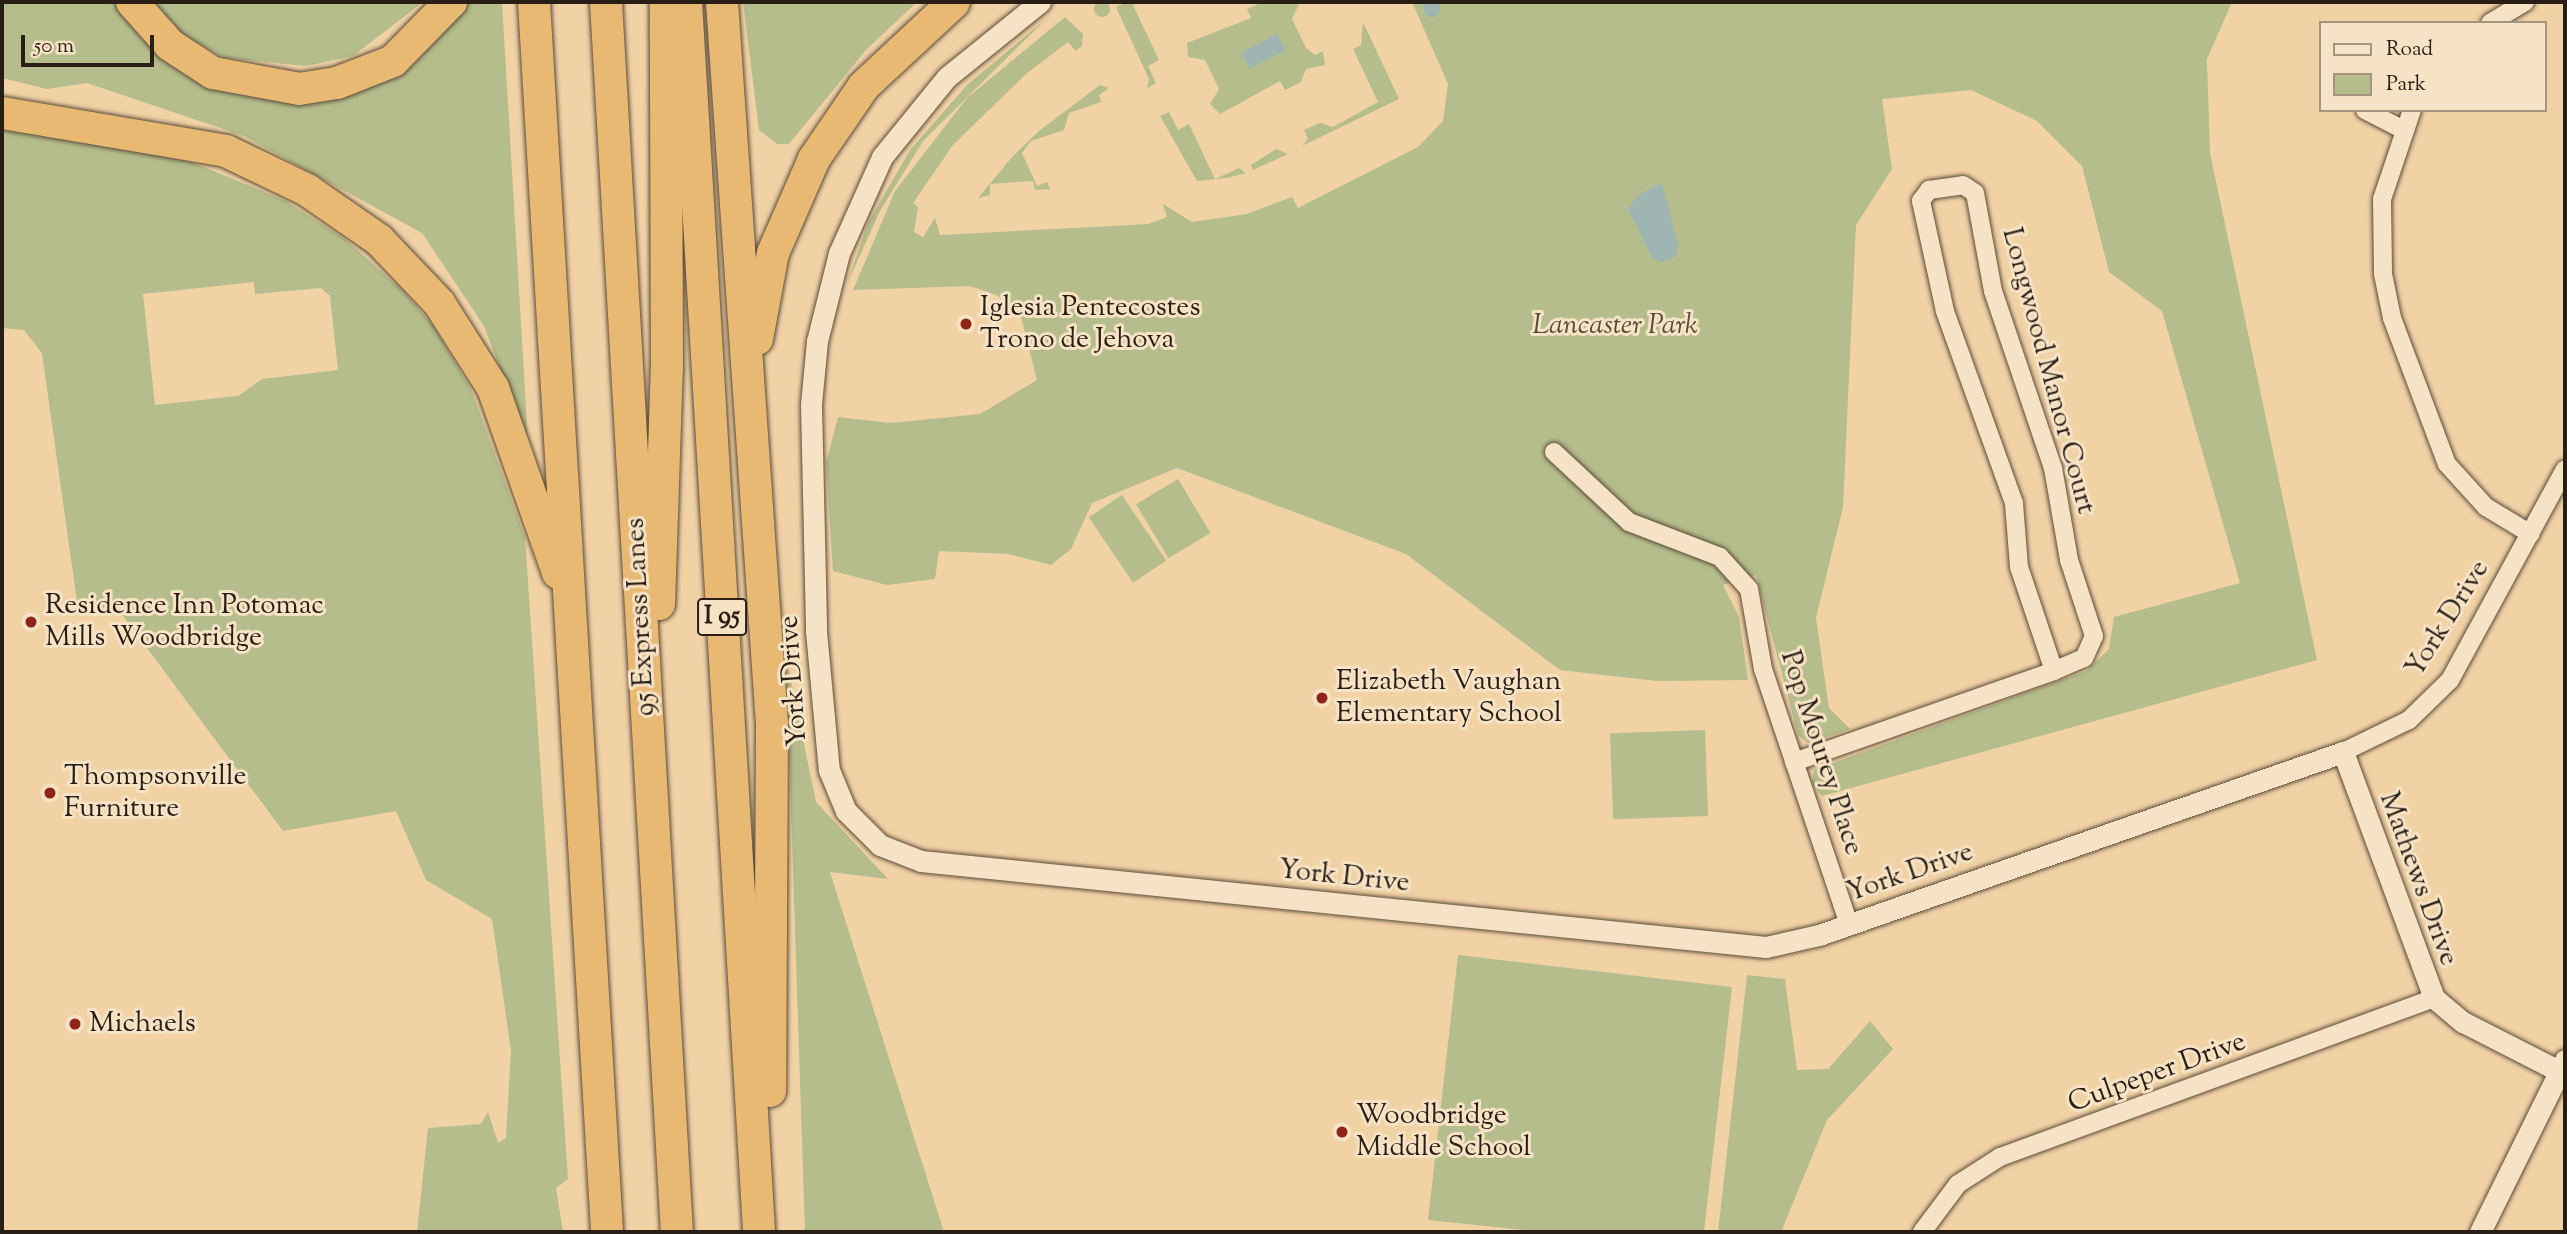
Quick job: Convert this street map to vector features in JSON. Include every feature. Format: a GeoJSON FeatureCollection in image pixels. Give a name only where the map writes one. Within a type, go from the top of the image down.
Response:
{"type":"FeatureCollection","features":[{"type":"Feature","properties":{"kind":"highway"},"geometry":{"type":"LineString","coordinates":[[132,2],[170,45],[213,73],[299,89],[337,83],[393,61],[451,2]]}},
{"type":"Feature","properties":{"kind":"highway"},"geometry":{"type":"LineString","coordinates":[[534,2],[607,1232]]}},
{"type":"Feature","properties":{"kind":"highway","name":"95 Express Lanes"},"geometry":{"type":"LineString","coordinates":[[606,2],[677,1232]]}},
{"type":"Feature","properties":{"kind":"highway"},"geometry":{"type":"LineString","coordinates":[[652,805],[667,369],[666,2]]}},
{"type":"Feature","properties":{"kind":"highway","name":"I 95"},"geometry":{"type":"LineString","coordinates":[[686,2],[759,1232]]}},
{"type":"Feature","properties":{"kind":"highway"},"geometry":{"type":"LineString","coordinates":[[722,2],[772,724],[773,1232]]}},
{"type":"Feature","properties":{"kind":"highway"},"geometry":{"type":"LineString","coordinates":[[754,480],[760,315],[788,213],[814,159],[864,86],[954,2]]}},
{"type":"Feature","properties":{"kind":"highway"},"geometry":{"type":"LineString","coordinates":[[2,92],[226,151],[307,190],[379,240],[439,303],[471,348],[512,430],[544,544],[568,594]]}},
{"type":"Feature","properties":{"kind":"highway"},"geometry":{"type":"LineString","coordinates":[[2,113],[169,138]]}},
{"type":"Feature","properties":{"kind":"highway"},"geometry":{"type":"LineString","coordinates":[[668,1232],[670,1118]]}},
{"type":"Feature","properties":{"kind":"street","name":"York Drive"},"geometry":{"type":"LineString","coordinates":[[1040,2],[957,69],[898,134],[852,217],[826,296],[811,405],[816,631],[829,770],[860,828],[880,845],[921,861],[1724,946],[1788,944],[2343,752],[2409,720],[2442,689],[2565,469]]}},
{"type":"Feature","properties":{"kind":"street"},"geometry":{"type":"LineString","coordinates":[[2493,21],[2525,2]]}},
{"type":"Feature","properties":{"kind":"street"},"geometry":{"type":"LineString","coordinates":[[2369,112],[2402,129]]}},
{"type":"Feature","properties":{"kind":"street"},"geometry":{"type":"LineString","coordinates":[[2411,112],[2402,129],[2382,199],[2383,274],[2392,318],[2447,464],[2486,507],[2531,534]]}},
{"type":"Feature","properties":{"kind":"street","name":"Longwood Manor Court"},"geometry":{"type":"LineString","coordinates":[[1794,762],[2054,671],[2084,658],[2094,636],[2069,560],[2053,468],[1993,290],[1975,193],[1963,185],[1929,190],[1921,201],[1935,275],[2014,503],[2019,567],[2054,671]]}},
{"type":"Feature","properties":{"kind":"street","name":"Pop Mourey Place"},"geometry":{"type":"LineString","coordinates":[[1554,452],[1629,522],[1712,552],[1738,574],[1756,605],[1761,662],[1849,924]]}},
{"type":"Feature","properties":{"kind":"street","name":"Mathews Drive"},"geometry":{"type":"LineString","coordinates":[[2343,752],[2434,998],[2463,1022],[2563,1068]]}},
{"type":"Feature","properties":{"kind":"street","name":"Culpeper Drive"},"geometry":{"type":"LineString","coordinates":[[1922,1232],[1958,1184],[2000,1157],[2434,998]]}},
{"type":"Feature","properties":{"kind":"street"},"geometry":{"type":"LineString","coordinates":[[2480,1232],[2563,1068]]}},
{"type":"Feature","properties":{"kind":"green space"},"geometry":{"type":"Polygon","coordinates":[[[1099,1],[1105,1],[1110,9],[1108,15],[1099,17],[1094,12],[1094,6],[1099,1]]]}},
{"type":"Feature","properties":{"kind":"green space"},"geometry":{"type":"Polygon","coordinates":[[[2,2],[114,2],[163,58],[231,92],[290,101],[325,97],[463,2],[502,2],[528,442],[484,326],[422,233],[244,136],[87,83],[47,89],[2,78],[2,2]]]}},
{"type":"Feature","properties":{"kind":"green space"},"geometry":{"type":"Polygon","coordinates":[[[147,2],[423,2],[353,56],[306,66],[225,58],[172,30],[147,2]]]}},
{"type":"Feature","properties":{"kind":"green space"},"geometry":{"type":"Polygon","coordinates":[[[743,2],[917,2],[866,50],[789,144],[777,144],[759,130],[743,2]]]}},
{"type":"Feature","properties":{"kind":"green space"},"geometry":{"type":"Polygon","coordinates":[[[1127,2],[1140,2],[1133,5],[1159,60],[1148,66],[1156,83],[1147,88],[1149,79],[1116,7],[1127,2]]]}},
{"type":"Feature","properties":{"kind":"green space"},"geometry":{"type":"Polygon","coordinates":[[[1263,2],[1300,2],[1292,19],[1306,48],[1315,55],[1323,51],[1325,65],[1306,69],[1301,82],[1285,90],[1280,81],[1220,114],[1210,104],[1219,89],[1205,60],[1188,57],[1187,43],[1251,18],[1247,9],[1263,2]]]}},
{"type":"Feature","properties":{"kind":"green space","name":"Lancaster Park"},"geometry":{"type":"Polygon","coordinates":[[[1412,2],[2232,2],[2207,59],[2210,153],[2317,660],[1822,796],[1812,784],[1814,770],[2086,671],[2109,649],[2114,617],[2240,583],[2162,311],[2109,272],[2082,166],[2037,121],[1971,90],[1882,99],[1892,169],[1856,225],[1843,507],[1816,618],[1829,708],[1850,729],[1808,743],[1798,735],[1756,575],[1723,585],[1739,617],[1748,680],[1657,681],[1560,670],[1406,554],[1177,468],[1092,503],[1071,549],[1051,565],[1008,554],[939,551],[935,579],[887,585],[833,571],[826,463],[838,417],[891,423],[980,414],[1037,380],[1019,309],[996,295],[970,286],[853,290],[895,191],[967,98],[1065,17],[1083,34],[1082,46],[1076,51],[1068,42],[1026,74],[953,145],[913,203],[918,207],[914,232],[923,237],[935,218],[940,235],[1148,224],[1167,217],[1163,204],[1192,222],[1247,214],[1292,197],[1298,208],[1418,147],[1443,121],[1448,84],[1412,2]]]}},
{"type":"Feature","properties":{"kind":"green space"},"geometry":{"type":"Polygon","coordinates":[[[1046,19],[923,141],[880,211],[847,284],[868,223],[910,150],[967,85],[1046,19]]]}},
{"type":"Feature","properties":{"kind":"green space"},"geometry":{"type":"Polygon","coordinates":[[[1363,22],[1399,99],[1302,146],[1308,139],[1304,130],[1320,123],[1333,127],[1378,102],[1353,49],[1361,45],[1363,22]]]}},
{"type":"Feature","properties":{"kind":"green space"},"geometry":{"type":"Polygon","coordinates":[[[1100,85],[1109,88],[1099,95],[1101,102],[1069,113],[1064,130],[1031,141],[1022,153],[1037,186],[1047,182],[1050,189],[1035,190],[1033,181],[990,184],[990,195],[978,198],[1013,156],[1039,131],[1100,85]]]}},
{"type":"Feature","properties":{"kind":"green space"},"geometry":{"type":"Polygon","coordinates":[[[1169,112],[1178,130],[1189,124],[1215,179],[1239,168],[1246,173],[1227,178],[1197,181],[1160,116],[1169,112]]]}},
{"type":"Feature","properties":{"kind":"green space"},"geometry":{"type":"Polygon","coordinates":[[[2,124],[189,161],[284,200],[345,239],[402,290],[433,325],[471,389],[525,537],[568,1179],[556,1188],[563,1232],[417,1232],[428,1128],[481,1124],[488,1112],[498,1143],[506,1138],[511,1051],[492,919],[426,880],[396,811],[283,831],[121,613],[78,609],[42,353],[24,330],[2,328],[2,124]],[[254,282],[143,294],[155,405],[238,396],[262,379],[338,370],[330,296],[321,288],[255,294],[254,282]]]}},
{"type":"Feature","properties":{"kind":"green space"},"geometry":{"type":"Polygon","coordinates":[[[1276,149],[1288,154],[1253,170],[1251,165],[1276,149]]]}},
{"type":"Feature","properties":{"kind":"green space"},"geometry":{"type":"Polygon","coordinates":[[[1178,479],[1210,533],[1168,558],[1136,504],[1178,479]]]}},
{"type":"Feature","properties":{"kind":"green space"},"geometry":{"type":"Polygon","coordinates":[[[1122,495],[1166,560],[1133,583],[1089,517],[1122,495]]]}},
{"type":"Feature","properties":{"kind":"green space"},"geometry":{"type":"Polygon","coordinates":[[[786,657],[816,802],[888,879],[830,872],[944,1232],[805,1232],[786,657]]]}},
{"type":"Feature","properties":{"kind":"green space"},"geometry":{"type":"Polygon","coordinates":[[[1705,730],[1708,816],[1613,819],[1610,733],[1705,730]]]}},
{"type":"Feature","properties":{"kind":"green space"},"geometry":{"type":"Polygon","coordinates":[[[1458,955],[1732,987],[1704,1232],[1543,1232],[1428,1220],[1458,955]]]}},
{"type":"Feature","properties":{"kind":"green space"},"geometry":{"type":"Polygon","coordinates":[[[1747,975],[1785,979],[1797,1070],[1828,1069],[1870,1021],[1893,1049],[1827,1120],[1781,1232],[1718,1232],[1747,975]]]}},
{"type":"Feature","properties":{"kind":"water"},"geometry":{"type":"Polygon","coordinates":[[[1432,1],[1438,3],[1438,15],[1432,17],[1426,15],[1424,9],[1426,3],[1432,1]]]}},
{"type":"Feature","properties":{"kind":"water"},"geometry":{"type":"Polygon","coordinates":[[[1277,34],[1285,50],[1250,68],[1241,52],[1277,34]]]}},
{"type":"Feature","properties":{"kind":"water"},"geometry":{"type":"Polygon","coordinates":[[[1662,183],[1678,246],[1676,256],[1662,262],[1653,259],[1628,209],[1638,195],[1662,183]]]}},
{"type":"Feature","properties":{"kind":"place","name":"Iglesia Pentecostes Trono de Jehova"},"geometry":{"type":"Point","coordinates":[966,324]}},
{"type":"Feature","properties":{"kind":"place","name":"Residence Inn Potomac Mills Woodbridge"},"geometry":{"type":"Point","coordinates":[31,622]}},
{"type":"Feature","properties":{"kind":"place","name":"Elizabeth Vaughan Elementary School"},"geometry":{"type":"Point","coordinates":[1322,698]}},
{"type":"Feature","properties":{"kind":"place","name":"Thompsonville Furniture"},"geometry":{"type":"Point","coordinates":[50,793]}},
{"type":"Feature","properties":{"kind":"place","name":"Michaels"},"geometry":{"type":"Point","coordinates":[75,1024]}},
{"type":"Feature","properties":{"kind":"place","name":"Woodbridge Middle School"},"geometry":{"type":"Point","coordinates":[1342,1132]}}]}
